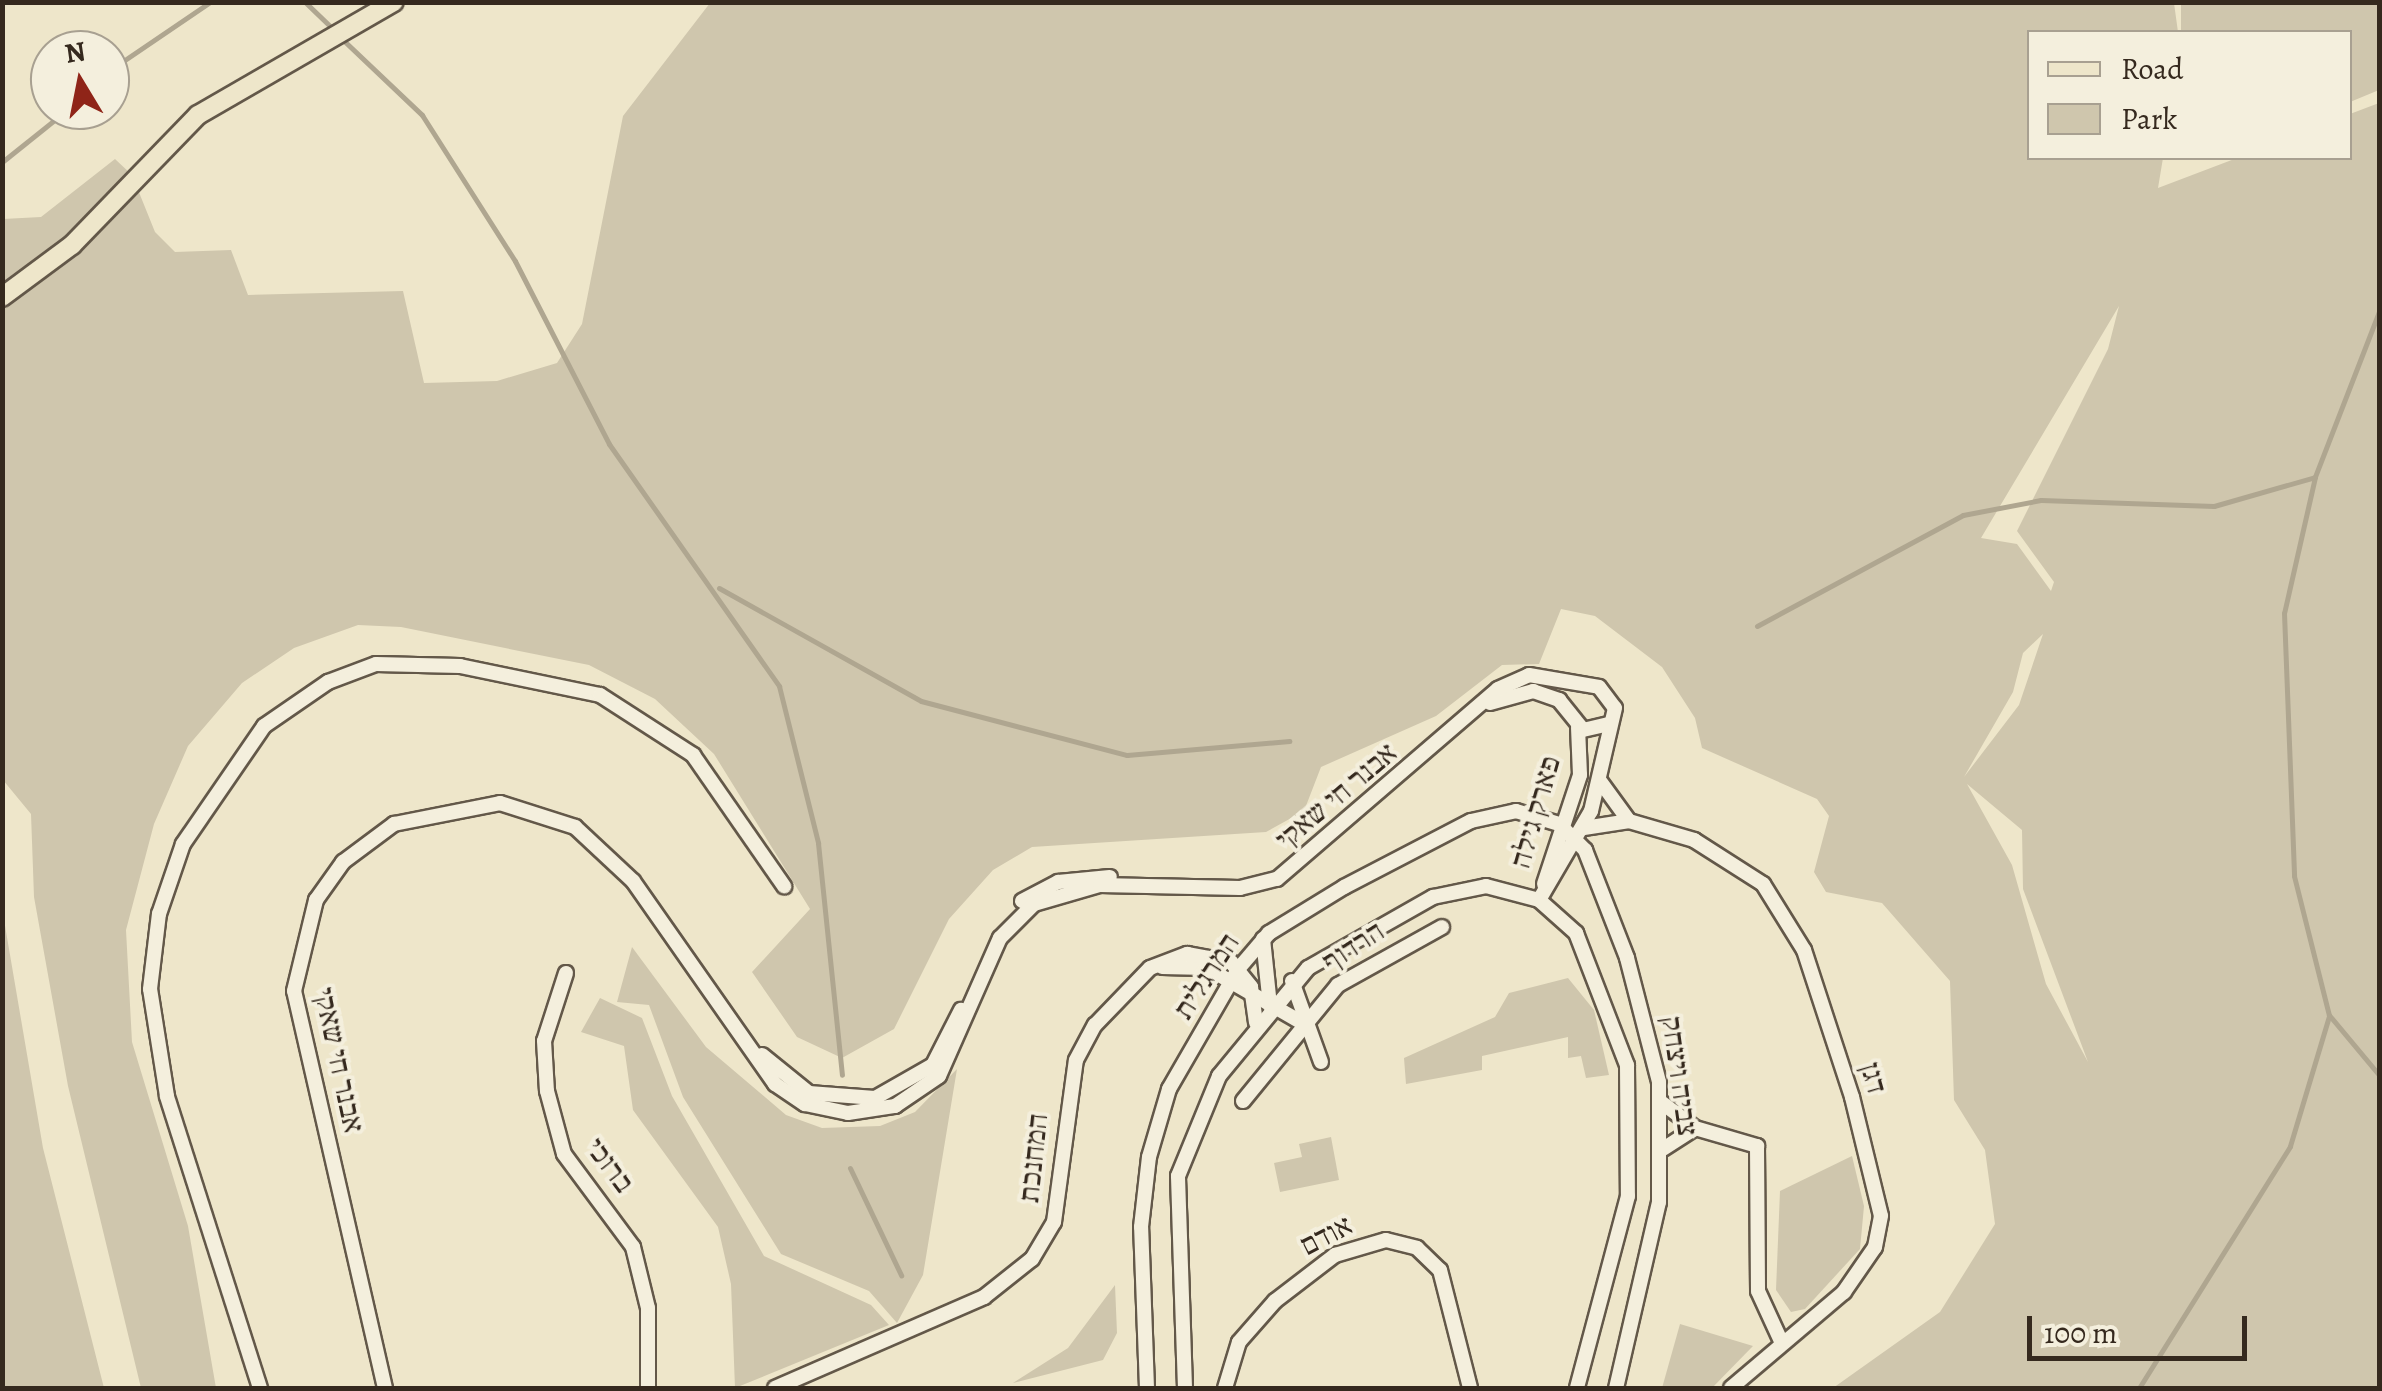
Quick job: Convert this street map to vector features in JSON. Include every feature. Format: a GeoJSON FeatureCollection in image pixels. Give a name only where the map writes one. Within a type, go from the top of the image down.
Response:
{"type":"FeatureCollection","features":[{"type":"Feature","properties":{"kind":"main road"},"geometry":{"type":"LineString","coordinates":[[2,297],[72,245],[198,115],[394,2]]}},
{"type":"Feature","properties":{"kind":"street"},"geometry":{"type":"LineString","coordinates":[[260,1388],[162,1078],[150,989],[159,914],[183,844],[264,726],[328,682],[376,664],[460,666],[600,696],[693,756],[784,886]]}},
{"type":"Feature","properties":{"kind":"street","name":"אבנר חי שאקי"},"geometry":{"type":"LineString","coordinates":[[385,1388],[294,991],[307,922],[343,862],[394,824],[435,809],[518,804],[561,819],[632,881],[775,1084],[805,1104],[848,1113],[895,1106],[939,1076],[993,952],[1020,914],[1075,888],[1150,884],[1240,888],[1278,879],[1481,708],[1530,675],[1586,686]]}},
{"type":"Feature","properties":{"kind":"street"},"geometry":{"type":"LineString","coordinates":[[1586,686],[1611,696],[1609,724],[1578,728],[1569,713],[1586,686]]}},
{"type":"Feature","properties":{"kind":"street","name":"אבנר חי שאקי"},"geometry":{"type":"LineString","coordinates":[[1481,708],[1533,691],[1569,713]]}},
{"type":"Feature","properties":{"kind":"street","name":"פארק גילה"},"geometry":{"type":"LineString","coordinates":[[1540,900],[1580,834],[1600,781],[1609,724]]}},
{"type":"Feature","properties":{"kind":"street","name":"פארק גילה"},"geometry":{"type":"LineString","coordinates":[[1540,900],[1580,775],[1578,728]]}},
{"type":"Feature","properties":{"kind":"street"},"geometry":{"type":"LineString","coordinates":[[1600,781],[1629,821]]}},
{"type":"Feature","properties":{"kind":"street","name":"המרגלית"},"geometry":{"type":"LineString","coordinates":[[1146,1388],[1140,1227],[1149,1157],[1170,1089],[1239,968],[1263,938],[1472,820],[1520,812],[1580,834]]}},
{"type":"Feature","properties":{"kind":"street","name":"דגן"},"geometry":{"type":"LineString","coordinates":[[1580,834],[1629,821],[1713,848],[1763,884],[1804,950],[1852,1097],[1880,1216],[1875,1247],[1844,1292],[1781,1341],[1730,1388]]}},
{"type":"Feature","properties":{"kind":"street","name":"צביה ויצחק"},"geometry":{"type":"LineString","coordinates":[[1580,834],[1627,958],[1661,1102],[1664,1148],[1651,1248],[1616,1388]]}},
{"type":"Feature","properties":{"kind":"street"},"geometry":{"type":"LineString","coordinates":[[1185,1388],[1178,1176],[1195,1122],[1256,1023],[1292,981],[1452,890],[1486,886],[1540,900]]}},
{"type":"Feature","properties":{"kind":"street","name":"צביה ויצחק"},"geometry":{"type":"LineString","coordinates":[[1540,900],[1576,934],[1601,979],[1632,1108],[1628,1196],[1577,1388]]}},
{"type":"Feature","properties":{"kind":"street","name":"הרדוף"},"geometry":{"type":"LineString","coordinates":[[1243,1101],[1301,1022],[1366,964],[1442,927]]}},
{"type":"Feature","properties":{"kind":"street"},"geometry":{"type":"LineString","coordinates":[[1263,938],[1270,1006]]}},
{"type":"Feature","properties":{"kind":"street","name":"המחנכת"},"geometry":{"type":"LineString","coordinates":[[775,1388],[984,1297],[1032,1259],[1054,1222],[1076,1060],[1145,973],[1194,953],[1239,968]]}},
{"type":"Feature","properties":{"kind":"street"},"geometry":{"type":"LineString","coordinates":[[1145,973],[1190,965],[1230,982],[1301,1022]]}},
{"type":"Feature","properties":{"kind":"street"},"geometry":{"type":"LineString","coordinates":[[1239,968],[1253,996],[1256,1023]]}},
{"type":"Feature","properties":{"kind":"street","name":"ברוכי"},"geometry":{"type":"LineString","coordinates":[[566,974],[544,1041],[547,1091],[564,1154],[633,1247],[648,1308],[648,1388]]}},
{"type":"Feature","properties":{"kind":"street","name":"הרדוף"},"geometry":{"type":"LineString","coordinates":[[1292,981],[1301,1022],[1321,1062]]}},
{"type":"Feature","properties":{"kind":"street"},"geometry":{"type":"LineString","coordinates":[[1661,1102],[1694,1128],[1745,1138],[1762,1156],[1758,1291],[1781,1341]]}},
{"type":"Feature","properties":{"kind":"street"},"geometry":{"type":"LineString","coordinates":[[1664,1148],[1694,1128]]}},
{"type":"Feature","properties":{"kind":"street","name":"אודם"},"geometry":{"type":"LineString","coordinates":[[1225,1388],[1239,1342],[1266,1309],[1335,1254],[1386,1240],[1418,1248],[1440,1270],[1470,1388]]}},
{"type":"Feature","properties":{"kind":"green space"},"geometry":{"type":"Polygon","coordinates":[[[710,3],[2174,3],[2178,30],[2027,30],[2027,160],[2163,160],[2158,188],[2232,160],[2352,160],[2352,113],[2379,103],[2379,1388],[1833,1388],[1940,1312],[1995,1224],[1985,1150],[1954,1100],[1950,981],[1882,903],[1826,892],[1814,872],[1829,816],[1817,799],[1702,748],[1695,718],[1662,667],[1595,616],[1561,609],[1539,664],[1502,665],[1436,716],[1321,767],[1304,811],[1266,832],[1032,847],[993,870],[949,919],[894,1029],[842,1058],[797,1037],[752,972],[810,909],[714,754],[655,699],[589,665],[401,627],[358,625],[294,648],[242,683],[188,746],[154,824],[126,930],[132,1042],[188,1226],[216,1388],[141,1388],[68,1086],[34,897],[31,814],[3,780],[3,219],[41,217],[115,159],[132,175],[155,232],[175,252],[231,250],[248,295],[403,291],[424,383],[497,381],[557,363],[582,324],[623,116],[710,3]],[[2119,306],[1981,538],[2017,544],[2051,591],[2054,582],[2017,531],[2108,349],[2119,306]],[[2043,634],[2023,653],[2013,692],[1964,777],[2019,705],[2043,634]],[[1967,784],[2012,865],[2046,984],[2088,1062],[2023,889],[2022,830],[1967,784]]]}},
{"type":"Feature","properties":{"kind":"green space"},"geometry":{"type":"Polygon","coordinates":[[[2181,3],[2379,3],[2379,90],[2352,101],[2352,30],[2181,30],[2181,3]]]}},
{"type":"Feature","properties":{"kind":"green space"},"geometry":{"type":"Polygon","coordinates":[[[2,908],[43,1148],[104,1388],[3,1388],[2,908]]]}},
{"type":"Feature","properties":{"kind":"green space"},"geometry":{"type":"Polygon","coordinates":[[[632,947],[706,1047],[786,1115],[822,1128],[880,1126],[915,1112],[957,1069],[923,1275],[897,1323],[869,1291],[781,1254],[683,1097],[649,1005],[617,1002],[632,947]]]}},
{"type":"Feature","properties":{"kind":"green space"},"geometry":{"type":"Polygon","coordinates":[[[1568,978],[1594,1010],[1609,1075],[1586,1078],[1581,1056],[1568,1058],[1568,1037],[1482,1056],[1482,1070],[1406,1084],[1404,1058],[1495,1017],[1509,993],[1568,978]]]}},
{"type":"Feature","properties":{"kind":"green space"},"geometry":{"type":"Polygon","coordinates":[[[600,998],[642,1018],[672,1096],[764,1256],[871,1305],[889,1325],[735,1388],[731,1284],[718,1227],[633,1110],[624,1046],[581,1032],[600,998]]]}},
{"type":"Feature","properties":{"kind":"green space"},"geometry":{"type":"Polygon","coordinates":[[[1331,1137],[1339,1180],[1280,1192],[1274,1163],[1302,1157],[1299,1144],[1331,1137]]]}},
{"type":"Feature","properties":{"kind":"green space"},"geometry":{"type":"Polygon","coordinates":[[[1852,1156],[1864,1206],[1860,1249],[1805,1309],[1791,1312],[1776,1290],[1780,1191],[1852,1156]]]}},
{"type":"Feature","properties":{"kind":"green space"},"geometry":{"type":"Polygon","coordinates":[[[1115,1285],[1117,1333],[1103,1360],[1013,1383],[1068,1348],[1115,1285]]]}},
{"type":"Feature","properties":{"kind":"green space"},"geometry":{"type":"Polygon","coordinates":[[[1680,1324],[1753,1346],[1712,1388],[1662,1388],[1680,1324]]]}},
{"type":"Feature","properties":{"kind":"waterway"},"geometry":{"type":"LineString","coordinates":[[130,56],[210,2]]}},
{"type":"Feature","properties":{"kind":"waterway"},"geometry":{"type":"LineString","coordinates":[[305,2],[334,30]]}},
{"type":"Feature","properties":{"kind":"waterway"},"geometry":{"type":"LineString","coordinates":[[341,38],[422,115],[515,261],[609,444],[779,686],[818,843],[842,1075]]}},
{"type":"Feature","properties":{"kind":"waterway"},"geometry":{"type":"LineString","coordinates":[[2,162],[42,130]]}},
{"type":"Feature","properties":{"kind":"waterway"},"geometry":{"type":"LineString","coordinates":[[2380,309],[2315,477],[2284,613],[2294,876],[2329,1015],[2380,1076]]}},
{"type":"Feature","properties":{"kind":"waterway"},"geometry":{"type":"LineString","coordinates":[[1757,626],[1963,515],[2041,500],[2214,506],[2315,477]]}},
{"type":"Feature","properties":{"kind":"waterway"},"geometry":{"type":"LineString","coordinates":[[719,588],[921,701],[1127,755],[1289,741]]}},
{"type":"Feature","properties":{"kind":"waterway"},"geometry":{"type":"LineString","coordinates":[[2139,1388],[2290,1146],[2329,1016]]}},
{"type":"Feature","properties":{"kind":"waterway"},"geometry":{"type":"LineString","coordinates":[[850,1168],[901,1275]]}}]}
